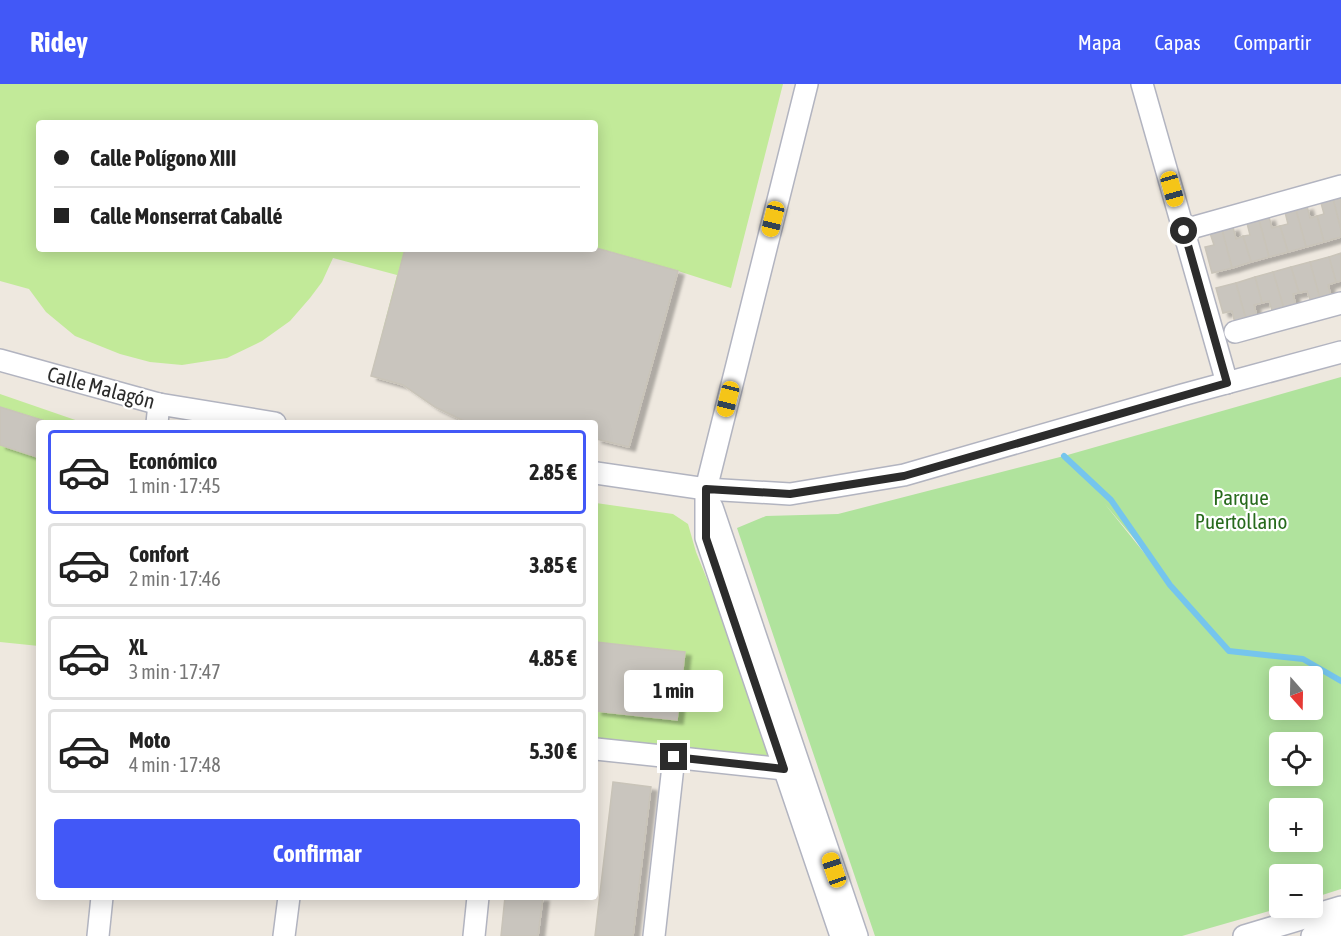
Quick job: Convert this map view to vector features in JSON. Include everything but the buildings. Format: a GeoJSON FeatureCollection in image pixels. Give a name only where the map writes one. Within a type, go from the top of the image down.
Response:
{"type":"FeatureCollection","features":[{"type":"Feature","properties":{"kind":"street"},"geometry":{"type":"LineString","coordinates":[[807,84],[706,489],[841,936]]}},
{"type":"Feature","properties":{"kind":"street"},"geometry":{"type":"LineString","coordinates":[[1142,84],[1227,383]]}},
{"type":"Feature","properties":{"kind":"street"},"geometry":{"type":"LineString","coordinates":[[1184,231],[1341,186]]}},
{"type":"Feature","properties":{"kind":"street"},"geometry":{"type":"LineString","coordinates":[[1235,332],[1341,303]]}},
{"type":"Feature","properties":{"kind":"street"},"geometry":{"type":"LineString","coordinates":[[598,473],[706,489],[790,494],[904,476],[1341,352]]}},
{"type":"Feature","properties":{"kind":"street","name":"Calle Malagón"},"geometry":{"type":"LineString","coordinates":[[0,360],[158,414],[236,420]]}},
{"type":"Feature","properties":{"kind":"street"},"geometry":{"type":"LineString","coordinates":[[598,748],[791,767]]}},
{"type":"Feature","properties":{"kind":"street"},"geometry":{"type":"LineString","coordinates":[[654,936],[674,757]]}},
{"type":"Feature","properties":{"kind":"street"},"geometry":{"type":"LineString","coordinates":[[791,767],[857,936]]}},
{"type":"Feature","properties":{"kind":"street"},"geometry":{"type":"LineString","coordinates":[[98,936],[102,900]]}},
{"type":"Feature","properties":{"kind":"street"},"geometry":{"type":"LineString","coordinates":[[284,936],[289,900]]}},
{"type":"Feature","properties":{"kind":"street"},"geometry":{"type":"LineString","coordinates":[[474,936],[478,900]]}},
{"type":"Feature","properties":{"kind":"street"},"geometry":{"type":"LineString","coordinates":[[1244,936],[1341,907]]}},
{"type":"Feature","properties":{"kind":"street"},"geometry":{"type":"LineString","coordinates":[[1312,936],[1341,927]]}},
{"type":"Feature","properties":{"kind":"green space"},"geometry":{"type":"Polygon","coordinates":[[[0,84],[783,84],[731,288],[678,271],[629,447],[598,439],[598,420],[462,420],[435,407],[403,385],[371,376],[397,275],[333,258],[322,282],[310,298],[290,321],[262,341],[227,358],[182,365],[150,362],[120,354],[75,336],[46,312],[29,289],[0,281],[0,84]]]}},
{"type":"Feature","properties":{"kind":"green space","name":"Parque Puertollano"},"geometry":{"type":"Polygon","coordinates":[[[1341,377],[1341,889],[1323,895],[1323,864],[1269,864],[1269,911],[1182,936],[875,936],[737,528],[766,516],[838,514],[1064,456],[1341,377]],[[1104,503],[1170,585],[1208,627],[1208,626],[1104,503]]]}},
{"type":"Feature","properties":{"kind":"green space"},"geometry":{"type":"Polygon","coordinates":[[[0,394],[75,420],[36,420],[36,646],[0,642],[0,394]]]}},
{"type":"Feature","properties":{"kind":"green space"},"geometry":{"type":"Polygon","coordinates":[[[598,503],[673,514],[688,524],[696,552],[784,769],[598,749],[598,503]]]}},
{"type":"Feature","properties":{"kind":"waterway"},"geometry":{"type":"LineString","coordinates":[[1064,456],[1111,500],[1170,585],[1229,651],[1303,659],[1341,681]]}},
{"type":"Feature","properties":{"kind":"route"},"geometry":{"type":"LineString","coordinates":[[674,757],[784,769],[706,538],[706,489],[790,494],[904,476],[1227,383],[1184,231]]}}]}
